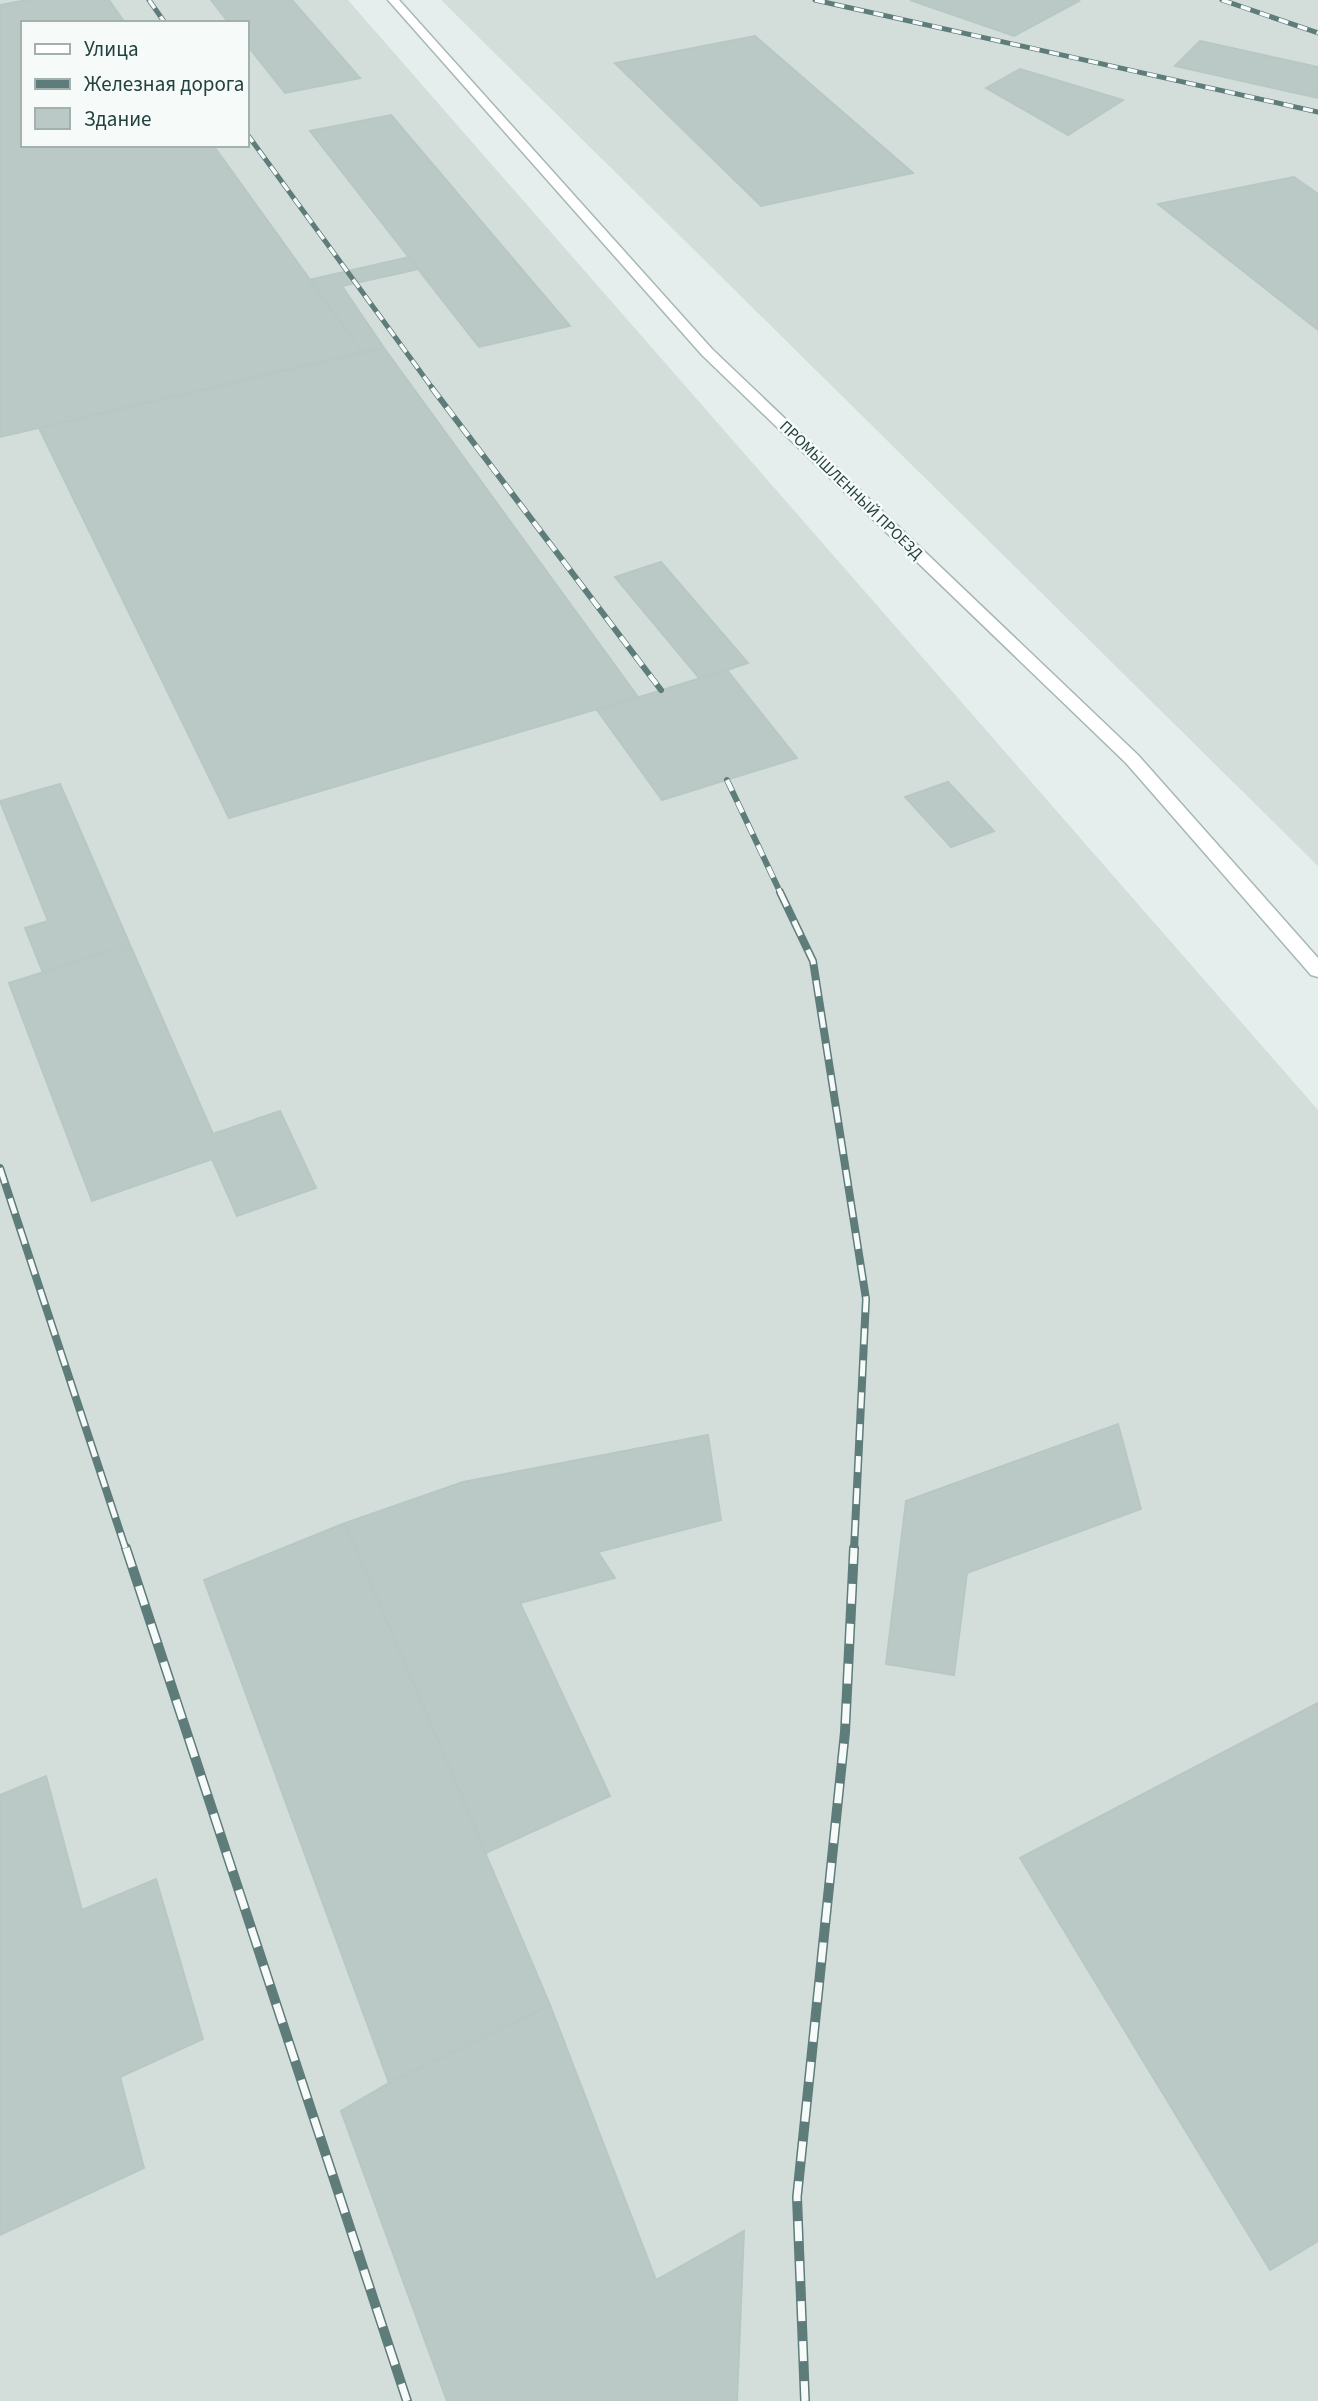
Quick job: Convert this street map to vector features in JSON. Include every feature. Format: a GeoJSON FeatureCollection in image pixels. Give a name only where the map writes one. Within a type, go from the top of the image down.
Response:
{"type":"FeatureCollection","features":[{"type":"Feature","properties":{"kind":"street","name":"ПРОМЫШЛЕННЫЙ ПРОЕЗД"},"geometry":{"type":"LineString","coordinates":[[393,0],[707,352],[1132,759],[1318,970]]}},
{"type":"Feature","properties":{"kind":"shaded area"},"geometry":{"type":"Polygon","coordinates":[[[0,0],[348,0],[1318,1110],[1318,2401],[0,2401],[0,0]]]}},
{"type":"Feature","properties":{"kind":"shaded area"},"geometry":{"type":"Polygon","coordinates":[[[441,0],[1318,0],[1318,866],[441,0]]]}},
{"type":"Feature","properties":{"kind":"building"},"geometry":{"type":"Polygon","coordinates":[[[27,0],[109,0],[124,21],[21,21],[21,147],[214,147],[362,352],[0,437],[0,5],[27,0]]]}},
{"type":"Feature","properties":{"kind":"building"},"geometry":{"type":"Polygon","coordinates":[[[211,0],[292,0],[360,78],[285,93],[248,46],[248,21],[227,21],[211,0]]]}},
{"type":"Feature","properties":{"kind":"building"},"geometry":{"type":"Polygon","coordinates":[[[910,0],[1077,0],[1079,1],[1014,36],[910,0]]]}},
{"type":"Feature","properties":{"kind":"building"},"geometry":{"type":"Polygon","coordinates":[[[755,36],[913,173],[761,206],[615,63],[755,36]]]}},
{"type":"Feature","properties":{"kind":"building"},"geometry":{"type":"Polygon","coordinates":[[[1200,41],[1318,67],[1318,98],[1175,66],[1200,41]]]}},
{"type":"Feature","properties":{"kind":"building"},"geometry":{"type":"Polygon","coordinates":[[[1020,69],[1123,100],[1068,135],[986,88],[1020,69]]]}},
{"type":"Feature","properties":{"kind":"building"},"geometry":{"type":"Polygon","coordinates":[[[391,115],[570,326],[479,347],[310,131],[391,115]]]}},
{"type":"Feature","properties":{"kind":"building"},"geometry":{"type":"Polygon","coordinates":[[[1294,177],[1318,194],[1318,330],[1158,204],[1294,177]]]}},
{"type":"Feature","properties":{"kind":"building"},"geometry":{"type":"Polygon","coordinates":[[[409,257],[418,269],[342,286],[384,348],[362,352],[309,280],[409,257]]]}},
{"type":"Feature","properties":{"kind":"building"},"geometry":{"type":"Polygon","coordinates":[[[384,348],[638,697],[229,818],[39,428],[384,348]]]}},
{"type":"Feature","properties":{"kind":"building"},"geometry":{"type":"Polygon","coordinates":[[[661,562],[748,663],[700,679],[615,577],[661,562]]]}},
{"type":"Feature","properties":{"kind":"building"},"geometry":{"type":"Polygon","coordinates":[[[727,670],[797,758],[662,800],[597,710],[727,670]]]}},
{"type":"Feature","properties":{"kind":"building"},"geometry":{"type":"Polygon","coordinates":[[[948,782],[994,831],[951,847],[905,797],[948,782]]]}},
{"type":"Feature","properties":{"kind":"building"},"geometry":{"type":"Polygon","coordinates":[[[60,784],[130,945],[43,973],[25,928],[48,921],[0,801],[60,784]]]}},
{"type":"Feature","properties":{"kind":"building"},"geometry":{"type":"Polygon","coordinates":[[[130,945],[213,1134],[280,1111],[316,1188],[237,1216],[212,1159],[92,1201],[9,983],[130,945]]]}},
{"type":"Feature","properties":{"kind":"building"},"geometry":{"type":"Polygon","coordinates":[[[1118,1424],[1141,1509],[967,1573],[954,1675],[886,1664],[906,1501],[1118,1424]]]}},
{"type":"Feature","properties":{"kind":"building"},"geometry":{"type":"Polygon","coordinates":[[[708,1435],[721,1520],[598,1552],[615,1578],[520,1603],[610,1796],[486,1853],[345,1523],[463,1482],[708,1435]]]}},
{"type":"Feature","properties":{"kind":"building"},"geometry":{"type":"Polygon","coordinates":[[[345,1523],[550,2005],[389,2083],[204,1580],[345,1523]]]}},
{"type":"Feature","properties":{"kind":"building"},"geometry":{"type":"Polygon","coordinates":[[[1318,1703],[1318,2241],[1270,2270],[1020,1858],[1318,1703]]]}},
{"type":"Feature","properties":{"kind":"building"},"geometry":{"type":"Polygon","coordinates":[[[46,1776],[82,1910],[156,1879],[203,2039],[120,2077],[144,2168],[0,2235],[0,1795],[46,1776]]]}},
{"type":"Feature","properties":{"kind":"building"},"geometry":{"type":"Polygon","coordinates":[[[550,2005],[656,2280],[744,2231],[737,2401],[447,2401],[341,2111],[389,2083],[550,2005]]]}},
{"type":"Feature","properties":{"kind":"railway"},"geometry":{"type":"LineString","coordinates":[[149,0],[164,21]]}},
{"type":"Feature","properties":{"kind":"railway"},"geometry":{"type":"LineString","coordinates":[[815,0],[1318,112]]}},
{"type":"Feature","properties":{"kind":"railway"},"geometry":{"type":"LineString","coordinates":[[1222,0],[1318,33]]}},
{"type":"Feature","properties":{"kind":"railway"},"geometry":{"type":"LineString","coordinates":[[248,135],[433,389]]}},
{"type":"Feature","properties":{"kind":"railway"},"geometry":{"type":"LineString","coordinates":[[432,388],[661,690]]}},
{"type":"Feature","properties":{"kind":"railway"},"geometry":{"type":"LineString","coordinates":[[727,780],[781,894]]}},
{"type":"Feature","properties":{"kind":"railway"},"geometry":{"type":"LineString","coordinates":[[780,892],[813,961],[866,1299],[854,1550]]}},
{"type":"Feature","properties":{"kind":"railway"},"geometry":{"type":"LineString","coordinates":[[0,1168],[126,1550]]}},
{"type":"Feature","properties":{"kind":"railway"},"geometry":{"type":"LineString","coordinates":[[126,1548],[407,2401]]}},
{"type":"Feature","properties":{"kind":"railway"},"geometry":{"type":"LineString","coordinates":[[805,2401],[797,2197],[845,1732],[854,1548]]}}]}
